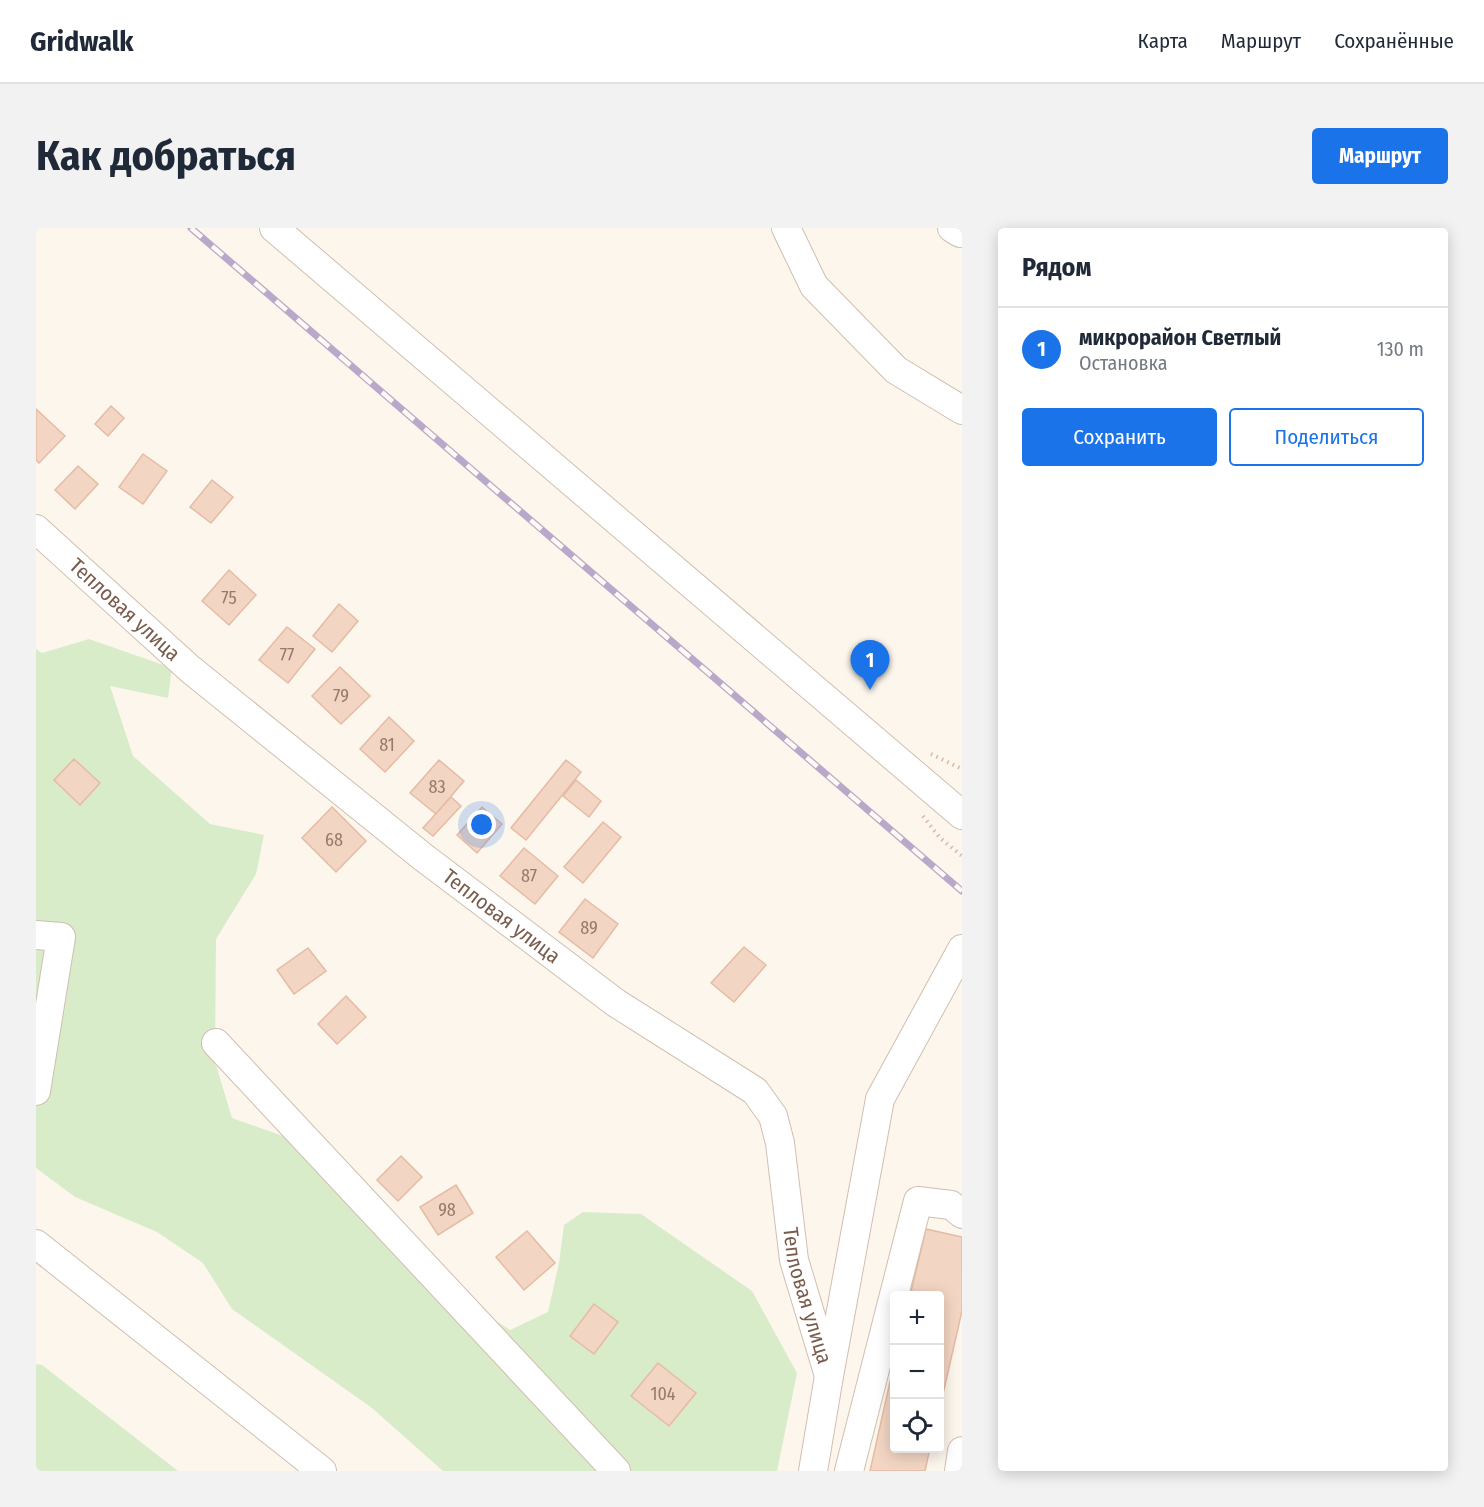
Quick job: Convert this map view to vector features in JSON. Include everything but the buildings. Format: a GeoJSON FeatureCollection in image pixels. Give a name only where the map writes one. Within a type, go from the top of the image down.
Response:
{"type":"FeatureCollection","features":[{"type":"Feature","properties":{"kind":"street"},"geometry":{"type":"LineString","coordinates":[[274,228],[962,815]]}},
{"type":"Feature","properties":{"kind":"street"},"geometry":{"type":"LineString","coordinates":[[786,228],[814,286],[822,295],[896,370],[962,410]]}},
{"type":"Feature","properties":{"kind":"street","name":"Тепловая улица"},"geometry":{"type":"LineString","coordinates":[[36,529],[190,669],[423,857],[616,1003],[755,1091],[773,1116],[780,1143],[794,1260],[829,1376]]}},
{"type":"Feature","properties":{"kind":"street"},"geometry":{"type":"LineString","coordinates":[[36,935],[61,937],[36,1091]]}},
{"type":"Feature","properties":{"kind":"street"},"geometry":{"type":"LineString","coordinates":[[813,1471],[880,1099],[962,949]]}},
{"type":"Feature","properties":{"kind":"street"},"geometry":{"type":"LineString","coordinates":[[216,1043],[616,1471]]}},
{"type":"Feature","properties":{"kind":"street"},"geometry":{"type":"LineString","coordinates":[[849,1471],[918,1201],[951,1205],[962,1214]]}},
{"type":"Feature","properties":{"kind":"street"},"geometry":{"type":"LineString","coordinates":[[36,1244],[322,1471]]}},
{"type":"Feature","properties":{"kind":"street"},"geometry":{"type":"LineString","coordinates":[[958,1471],[962,1451]]}},
{"type":"Feature","properties":{"kind":"path"},"geometry":{"type":"LineString","coordinates":[[919,808],[940,838],[962,856]]}},
{"type":"Feature","properties":{"kind":"green space"},"geometry":{"type":"Polygon","coordinates":[[[89,639],[172,668],[168,698],[110,686],[133,756],[210,824],[264,835],[256,874],[216,939],[215,1062],[232,1118],[297,1141],[428,1277],[510,1330],[548,1312],[559,1263],[564,1225],[583,1212],[641,1214],[752,1291],[797,1373],[777,1471],[443,1471],[372,1408],[232,1309],[203,1263],[157,1232],[75,1197],[36,1168],[36,649],[42,653],[89,639]]]}},
{"type":"Feature","properties":{"kind":"green space"},"geometry":{"type":"Polygon","coordinates":[[[36,1364],[42,1365],[178,1471],[36,1471],[36,1364]]]}},
{"type":"Feature","properties":{"kind":"railway"},"geometry":{"type":"LineString","coordinates":[[191,228],[962,891]]}},
{"type":"Feature","properties":{"kind":"place","name":"микрорайон Светлый"},"geometry":{"type":"Point","coordinates":[870,690]}}]}
